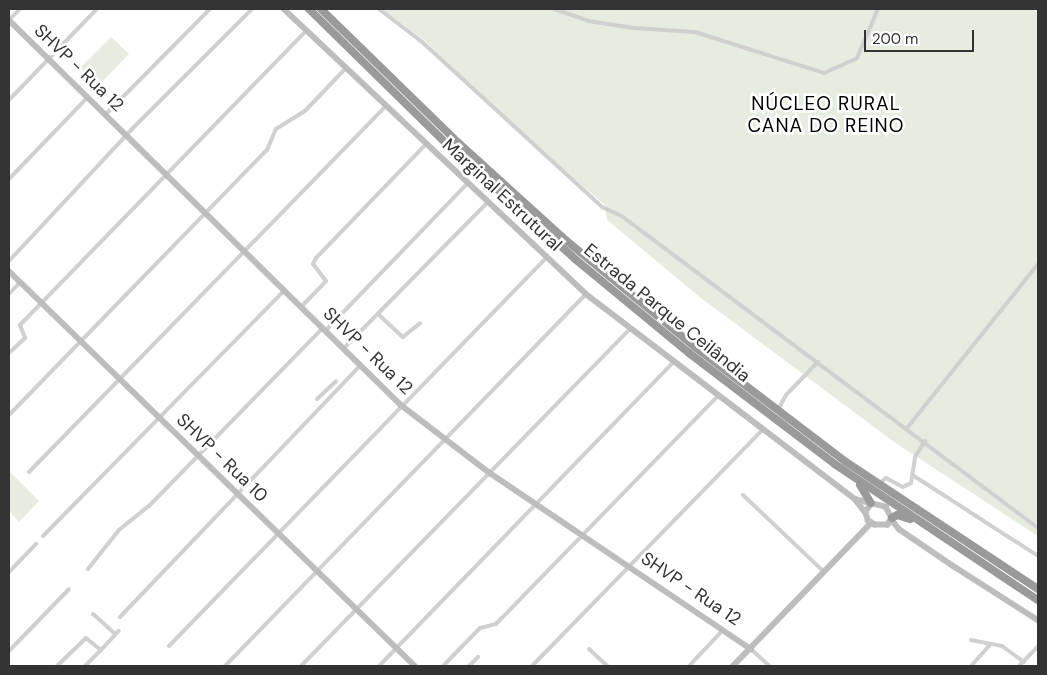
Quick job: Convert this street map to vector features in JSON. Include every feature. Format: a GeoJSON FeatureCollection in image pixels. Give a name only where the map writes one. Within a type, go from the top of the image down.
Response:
{"type":"FeatureCollection","features":[{"type":"Feature","properties":{"kind":"highway","name":"Estrada Parque Ceilândia"},"geometry":{"type":"LineString","coordinates":[[309,9],[447,144],[575,259],[689,353],[836,465],[927,528],[1038,600]]}},
{"type":"Feature","properties":{"kind":"highway","name":"Estrada Parque Ceilândia"},"geometry":{"type":"LineString","coordinates":[[321,9],[453,138],[562,237],[695,348],[879,484],[1038,589]]}},
{"type":"Feature","properties":{"kind":"highway"},"geometry":{"type":"LineString","coordinates":[[836,465],[863,488],[871,503]]}},
{"type":"Feature","properties":{"kind":"highway"},"geometry":{"type":"LineString","coordinates":[[890,521],[905,516],[927,528]]}},
{"type":"Feature","properties":{"kind":"street"},"geometry":{"type":"LineString","coordinates":[[9,20],[20,9]]}},
{"type":"Feature","properties":{"kind":"street"},"geometry":{"type":"LineString","coordinates":[[9,100],[97,9]]}},
{"type":"Feature","properties":{"kind":"street"},"geometry":{"type":"LineString","coordinates":[[106,115],[210,9]]}},
{"type":"Feature","properties":{"kind":"street"},"geometry":{"type":"LineString","coordinates":[[9,260],[126,135],[252,9]]}},
{"type":"Feature","properties":{"kind":"street","name":"Marginal Estrutural"},"geometry":{"type":"LineString","coordinates":[[284,9],[425,145],[586,294],[629,330],[855,499],[871,523]]}},
{"type":"Feature","properties":{"kind":"street"},"geometry":{"type":"LineString","coordinates":[[379,9],[420,41],[602,207],[623,217],[1038,528]]}},
{"type":"Feature","properties":{"kind":"street"},"geometry":{"type":"LineString","coordinates":[[554,9],[588,21],[633,28],[695,32],[824,73],[857,58],[878,9]]}},
{"type":"Feature","properties":{"kind":"street","name":"SHVP - Rua 12"},"geometry":{"type":"LineString","coordinates":[[9,20],[401,406],[490,473],[751,649]]}},
{"type":"Feature","properties":{"kind":"street"},"geometry":{"type":"LineString","coordinates":[[9,353],[25,338],[20,326],[306,31]]}},
{"type":"Feature","properties":{"kind":"street"},"geometry":{"type":"LineString","coordinates":[[9,414],[270,147],[276,129],[305,111],[345,69]]}},
{"type":"Feature","properties":{"kind":"street"},"geometry":{"type":"LineString","coordinates":[[9,179],[88,97]]}},
{"type":"Feature","properties":{"kind":"street"},"geometry":{"type":"LineString","coordinates":[[29,472],[385,107]]}},
{"type":"Feature","properties":{"kind":"street"},"geometry":{"type":"LineString","coordinates":[[302,307],[326,281],[313,264],[316,258],[425,145]]}},
{"type":"Feature","properties":{"kind":"street"},"geometry":{"type":"LineString","coordinates":[[88,569],[119,530],[149,506],[467,184]]}},
{"type":"Feature","properties":{"kind":"street"},"geometry":{"type":"LineString","coordinates":[[344,348],[487,203]]}},
{"type":"Feature","properties":{"kind":"street"},"geometry":{"type":"LineString","coordinates":[[169,646],[547,257]]}},
{"type":"Feature","properties":{"kind":"street"},"geometry":{"type":"LineString","coordinates":[[907,428],[1038,264]]}},
{"type":"Feature","properties":{"kind":"street","name":"SHVP - Rua 10"},"geometry":{"type":"LineString","coordinates":[[9,271],[414,666]]}},
{"type":"Feature","properties":{"kind":"street"},"geometry":{"type":"LineString","coordinates":[[9,294],[20,282]]}},
{"type":"Feature","properties":{"kind":"street"},"geometry":{"type":"LineString","coordinates":[[43,536],[284,290]]}},
{"type":"Feature","properties":{"kind":"street"},"geometry":{"type":"LineString","coordinates":[[225,666],[586,294]]}},
{"type":"Feature","properties":{"kind":"street"},"geometry":{"type":"LineString","coordinates":[[378,314],[403,337],[420,323]]}},
{"type":"Feature","properties":{"kind":"street"},"geometry":{"type":"LineString","coordinates":[[302,666],[629,330]]}},
{"type":"Feature","properties":{"kind":"street"},"geometry":{"type":"LineString","coordinates":[[778,410],[786,395],[818,362]]}},
{"type":"Feature","properties":{"kind":"street"},"geometry":{"type":"LineString","coordinates":[[379,666],[673,363]]}},
{"type":"Feature","properties":{"kind":"street"},"geometry":{"type":"LineString","coordinates":[[120,617],[361,365]]}},
{"type":"Feature","properties":{"kind":"street"},"geometry":{"type":"LineString","coordinates":[[326,402],[318,398],[336,380]]}},
{"type":"Feature","properties":{"kind":"street"},"geometry":{"type":"LineString","coordinates":[[443,666],[480,628],[496,624],[718,396]]}},
{"type":"Feature","properties":{"kind":"street"},"geometry":{"type":"LineString","coordinates":[[532,666],[762,430]]}},
{"type":"Feature","properties":{"kind":"street"},"geometry":{"type":"LineString","coordinates":[[879,484],[886,478],[903,487],[910,483],[914,476],[915,457],[924,441]]}},
{"type":"Feature","properties":{"kind":"street"},"geometry":{"type":"LineString","coordinates":[[914,476],[1038,556]]}},
{"type":"Feature","properties":{"kind":"street"},"geometry":{"type":"LineString","coordinates":[[862,500],[863,488]]}},
{"type":"Feature","properties":{"kind":"street"},"geometry":{"type":"LineString","coordinates":[[744,495],[824,572]]}},
{"type":"Feature","properties":{"kind":"street","name":"Marginal Estrutural"},"geometry":{"type":"LineString","coordinates":[[855,499],[886,506],[890,521]]}},
{"type":"Feature","properties":{"kind":"street"},"geometry":{"type":"LineString","coordinates":[[865,512],[871,503]]}},
{"type":"Feature","properties":{"kind":"street"},"geometry":{"type":"LineString","coordinates":[[733,666],[871,523],[890,521],[899,529],[1038,620]]}},
{"type":"Feature","properties":{"kind":"street"},"geometry":{"type":"LineString","coordinates":[[9,572],[36,544]]}},
{"type":"Feature","properties":{"kind":"street"},"geometry":{"type":"LineString","coordinates":[[9,651],[69,589]]}},
{"type":"Feature","properties":{"kind":"street"},"geometry":{"type":"LineString","coordinates":[[85,666],[117,632],[93,614]]}},
{"type":"Feature","properties":{"kind":"street"},"geometry":{"type":"LineString","coordinates":[[689,666],[724,630]]}},
{"type":"Feature","properties":{"kind":"street"},"geometry":{"type":"LineString","coordinates":[[57,666],[85,639],[101,650]]}},
{"type":"Feature","properties":{"kind":"street"},"geometry":{"type":"LineString","coordinates":[[971,640],[1002,646],[1024,662]]}},
{"type":"Feature","properties":{"kind":"street"},"geometry":{"type":"LineString","coordinates":[[970,666],[990,645]]}},
{"type":"Feature","properties":{"kind":"street"},"geometry":{"type":"LineString","coordinates":[[1019,666],[1038,646]]}},
{"type":"Feature","properties":{"kind":"street"},"geometry":{"type":"LineString","coordinates":[[589,649],[607,666]]}},
{"type":"Feature","properties":{"kind":"street"},"geometry":{"type":"LineString","coordinates":[[751,649],[769,666]]}},
{"type":"Feature","properties":{"kind":"street"},"geometry":{"type":"LineString","coordinates":[[469,666],[478,657]]}},
{"type":"Feature","properties":{"kind":"shaded area"},"geometry":{"type":"Polygon","coordinates":[[[382,9],[1038,9],[1038,536],[897,444],[701,298],[607,220],[605,205],[512,125],[424,40],[382,9]]]}},
{"type":"Feature","properties":{"kind":"shaded area"},"geometry":{"type":"Polygon","coordinates":[[[111,37],[129,54],[98,86],[80,68],[111,37]]]}},
{"type":"Feature","properties":{"kind":"shaded area"},"geometry":{"type":"Polygon","coordinates":[[[9,471],[39,501],[19,522],[9,511],[9,471]]]}},
{"type":"Feature","properties":{"kind":"district","name":"NÚCLEO RURAL CANA DO REINO"},"geometry":{"type":"Point","coordinates":[826,115]}}]}
